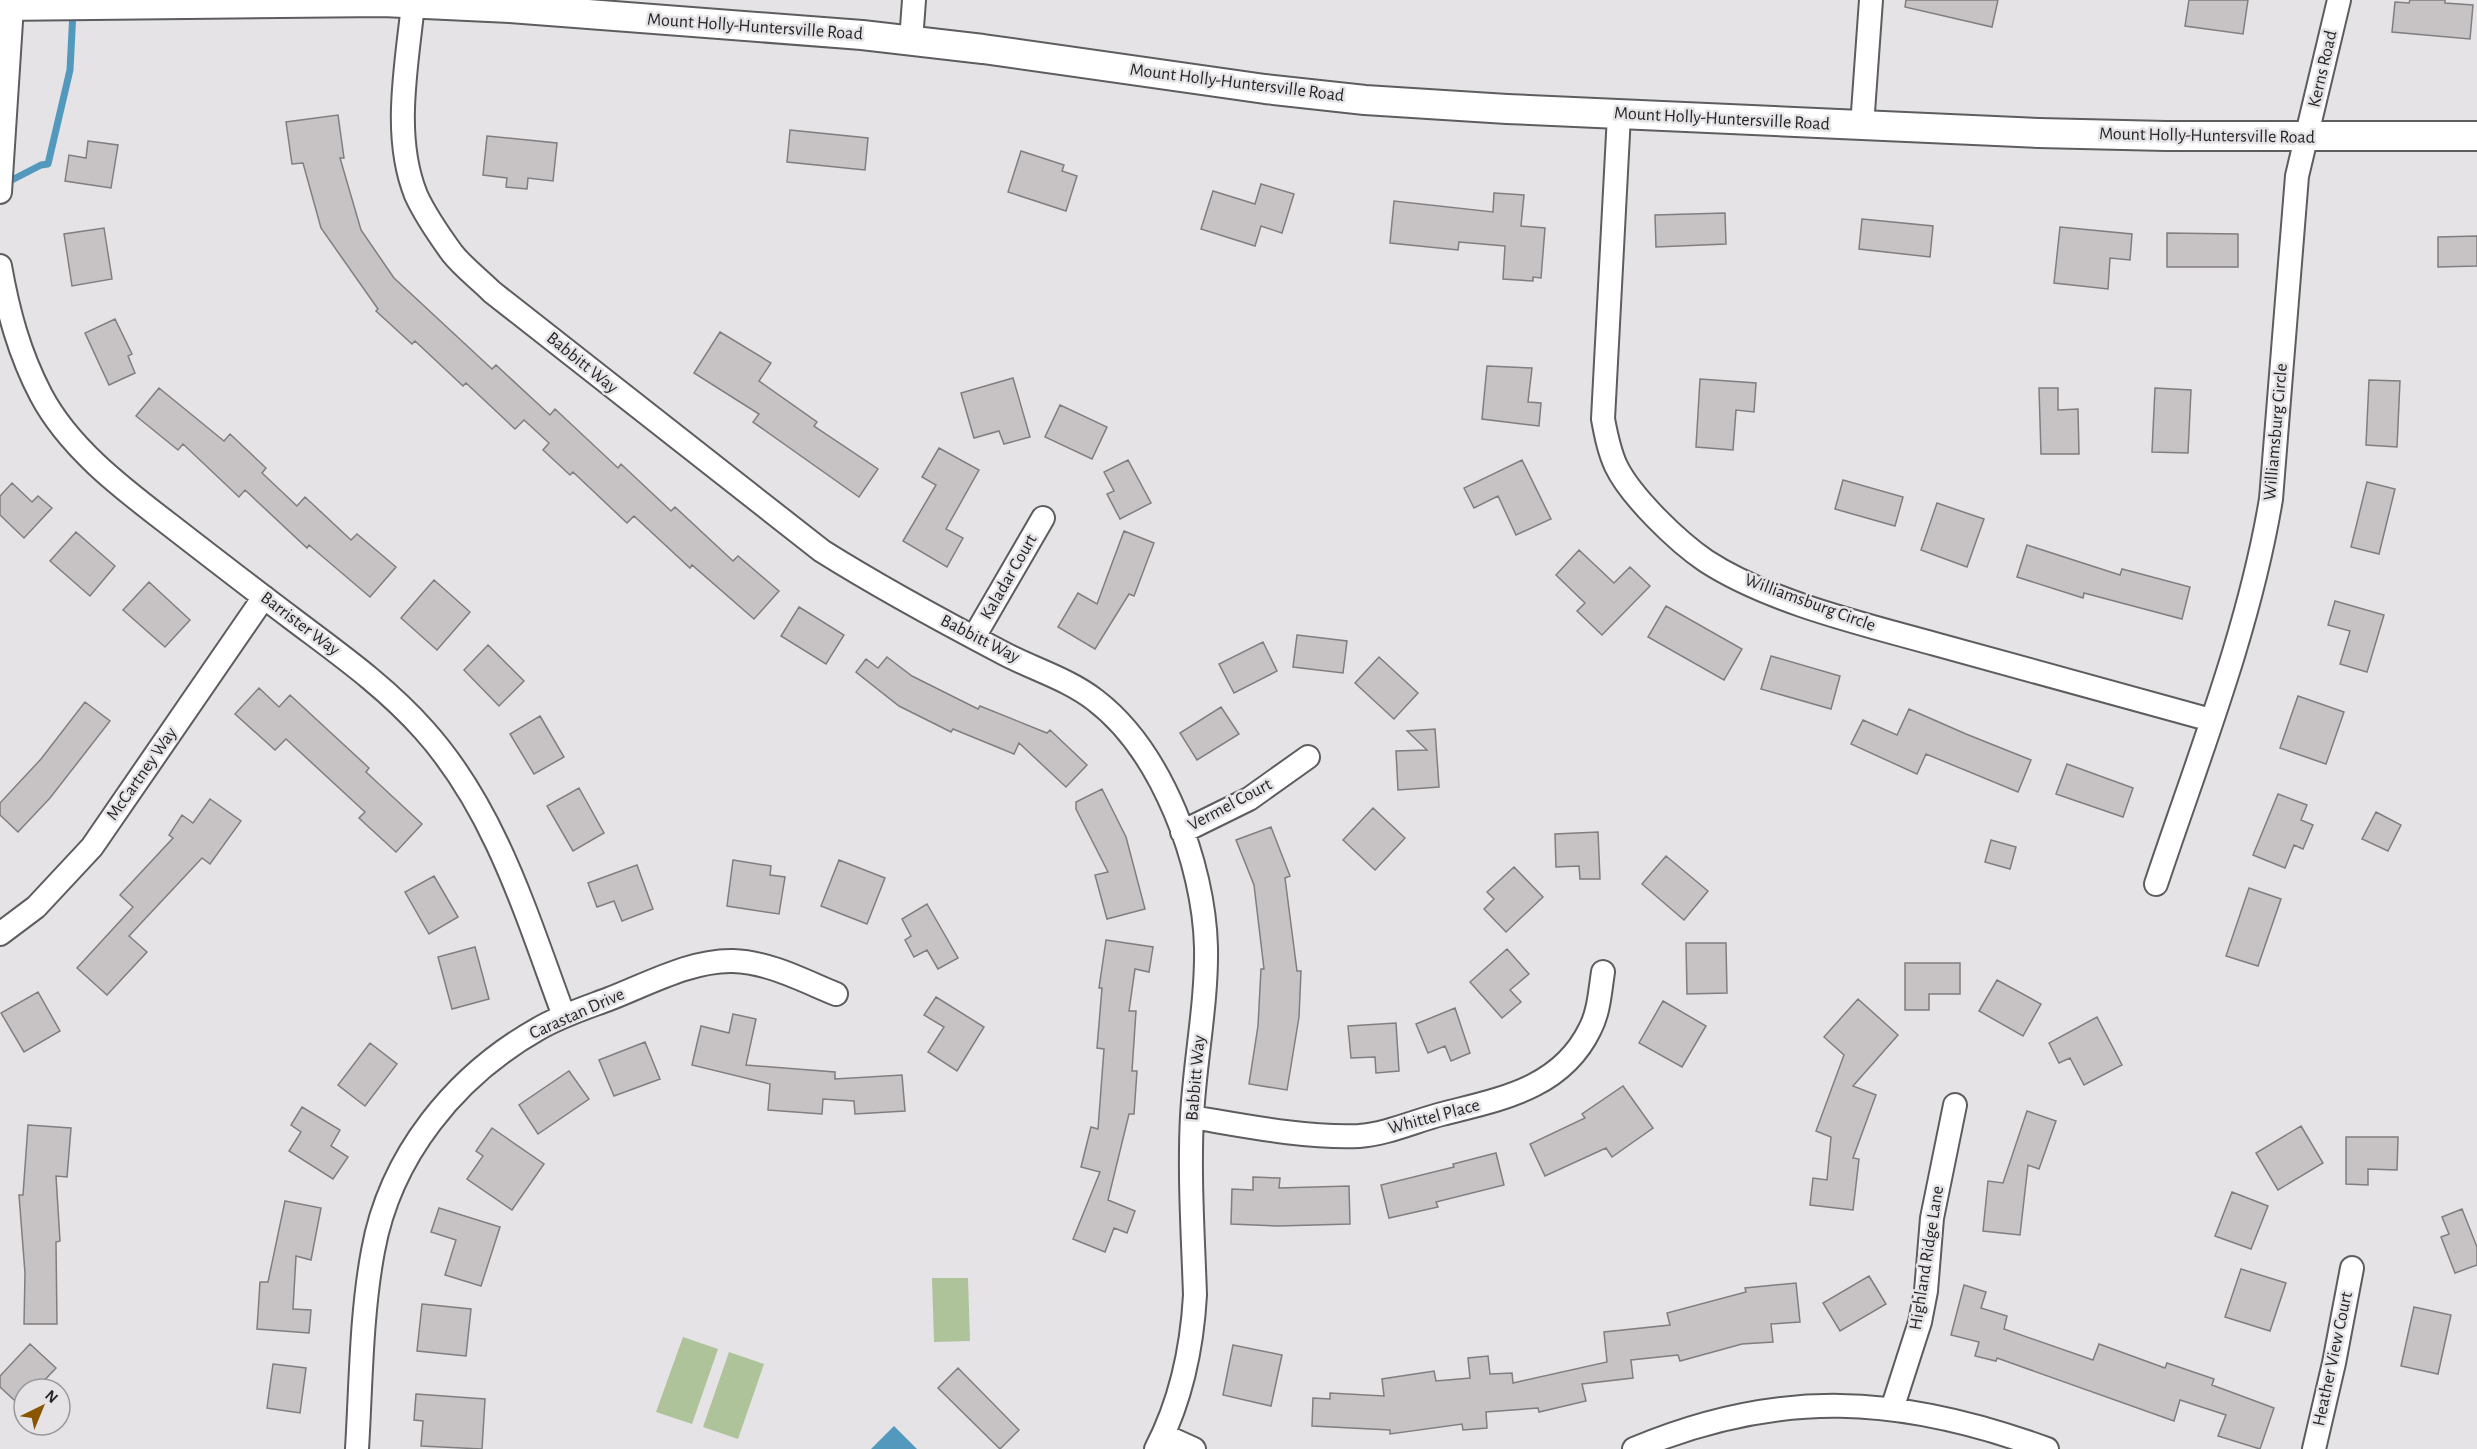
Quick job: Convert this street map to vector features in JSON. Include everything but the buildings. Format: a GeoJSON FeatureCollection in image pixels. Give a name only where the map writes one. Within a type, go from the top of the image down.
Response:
{"type":"FeatureCollection","features":[{"type":"Feature","properties":{"kind":"main road","name":"Mount Holly-Huntersville Road"},"geometry":{"type":"LineString","coordinates":[[6,6],[214,3],[413,4],[510,8],[911,41],[1265,89],[1365,100],[1862,126],[2166,136],[2477,136]]}},
{"type":"Feature","properties":{"kind":"street"},"geometry":{"type":"LineString","coordinates":[[911,41],[914,0]]}},
{"type":"Feature","properties":{"kind":"street"},"geometry":{"type":"LineString","coordinates":[[1862,126],[1871,0]]}},
{"type":"Feature","properties":{"kind":"street","name":"Kerns Road"},"geometry":{"type":"LineString","coordinates":[[2307,137],[2339,0]]}},
{"type":"Feature","properties":{"kind":"street","name":"Babbitt Way"},"geometry":{"type":"LineString","coordinates":[[413,4],[405,83],[406,157],[416,194],[432,224],[454,255],[492,292],[822,551],[875,585],[1092,698],[1118,718],[1146,756],[1166,792],[1182,831],[1196,877],[1206,947],[1192,1117],[1196,1295],[1193,1324],[1178,1397],[1160,1442]]}},
{"type":"Feature","properties":{"kind":"street"},"geometry":{"type":"LineString","coordinates":[[0,192],[6,6]]}},
{"type":"Feature","properties":{"kind":"street","name":"Williamsburg Circle"},"geometry":{"type":"LineString","coordinates":[[1619,115],[1603,419],[1606,441],[1616,466],[1625,482],[1652,513],[1685,545],[1707,561],[1744,581],[1794,602],[1892,632],[2211,720]]}},
{"type":"Feature","properties":{"kind":"street","name":"Williamsburg Circle"},"geometry":{"type":"LineString","coordinates":[[2156,884],[2247,608],[2269,508],[2297,176],[2307,137]]}},
{"type":"Feature","properties":{"kind":"street","name":"Barrister Way"},"geometry":{"type":"LineString","coordinates":[[0,266],[9,316],[20,350],[42,396],[86,454],[146,507],[384,689],[424,729],[448,759],[489,825],[516,887],[564,1016]]}},
{"type":"Feature","properties":{"kind":"street","name":"Kaladar Court"},"geometry":{"type":"LineString","coordinates":[[974,637],[1043,518]]}},
{"type":"Feature","properties":{"kind":"street","name":"McCartney Way"},"geometry":{"type":"LineString","coordinates":[[0,934],[36,907],[92,847],[264,597]]}},
{"type":"Feature","properties":{"kind":"street","name":"Vermel Court"},"geometry":{"type":"LineString","coordinates":[[1182,831],[1249,799],[1292,771],[1308,757]]}},
{"type":"Feature","properties":{"kind":"street","name":"Carastan Drive"},"geometry":{"type":"LineString","coordinates":[[357,1449],[368,1280],[384,1208],[398,1173],[411,1150],[448,1099],[476,1072],[538,1028],[564,1016],[686,969],[715,962],[735,961],[755,964],[836,994]]}},
{"type":"Feature","properties":{"kind":"street","name":"Whittel Place"},"geometry":{"type":"LineString","coordinates":[[1192,1117],[1312,1134],[1360,1136],[1530,1089],[1560,1069],[1583,1042],[1591,1028],[1599,1003],[1603,972]]}},
{"type":"Feature","properties":{"kind":"street","name":"Highland Ridge Lane"},"geometry":{"type":"LineString","coordinates":[[1892,1409],[1920,1322],[1926,1291],[1932,1218],[1943,1155],[1955,1106]]}},
{"type":"Feature","properties":{"kind":"street","name":"Heather View Court"},"geometry":{"type":"LineString","coordinates":[[2314,1449],[2334,1363],[2352,1268]]}},
{"type":"Feature","properties":{"kind":"street"},"geometry":{"type":"LineString","coordinates":[[1638,1448],[1696,1425],[1782,1407],[1825,1404],[1892,1409],[1965,1422],[2047,1449]]}},
{"type":"Feature","properties":{"kind":"street"},"geometry":{"type":"LineString","coordinates":[[1160,1442],[1194,1449]]}},
{"type":"Feature","properties":{"kind":"green space"},"geometry":{"type":"Polygon","coordinates":[[[932,1278],[968,1278],[970,1341],[934,1342],[932,1278]]]}},
{"type":"Feature","properties":{"kind":"green space"},"geometry":{"type":"Polygon","coordinates":[[[683,1337],[718,1349],[692,1424],[656,1412],[683,1337]]]}},
{"type":"Feature","properties":{"kind":"green space"},"geometry":{"type":"Polygon","coordinates":[[[729,1352],[764,1364],[738,1439],[703,1427],[729,1352]]]}},
{"type":"Feature","properties":{"kind":"water"},"geometry":{"type":"Polygon","coordinates":[[[894,1426],[917,1449],[871,1449],[894,1426]]]}},
{"type":"Feature","properties":{"kind":"waterway"},"geometry":{"type":"LineString","coordinates":[[6,183],[41,165],[48,164],[70,70],[73,11]]}}]}
